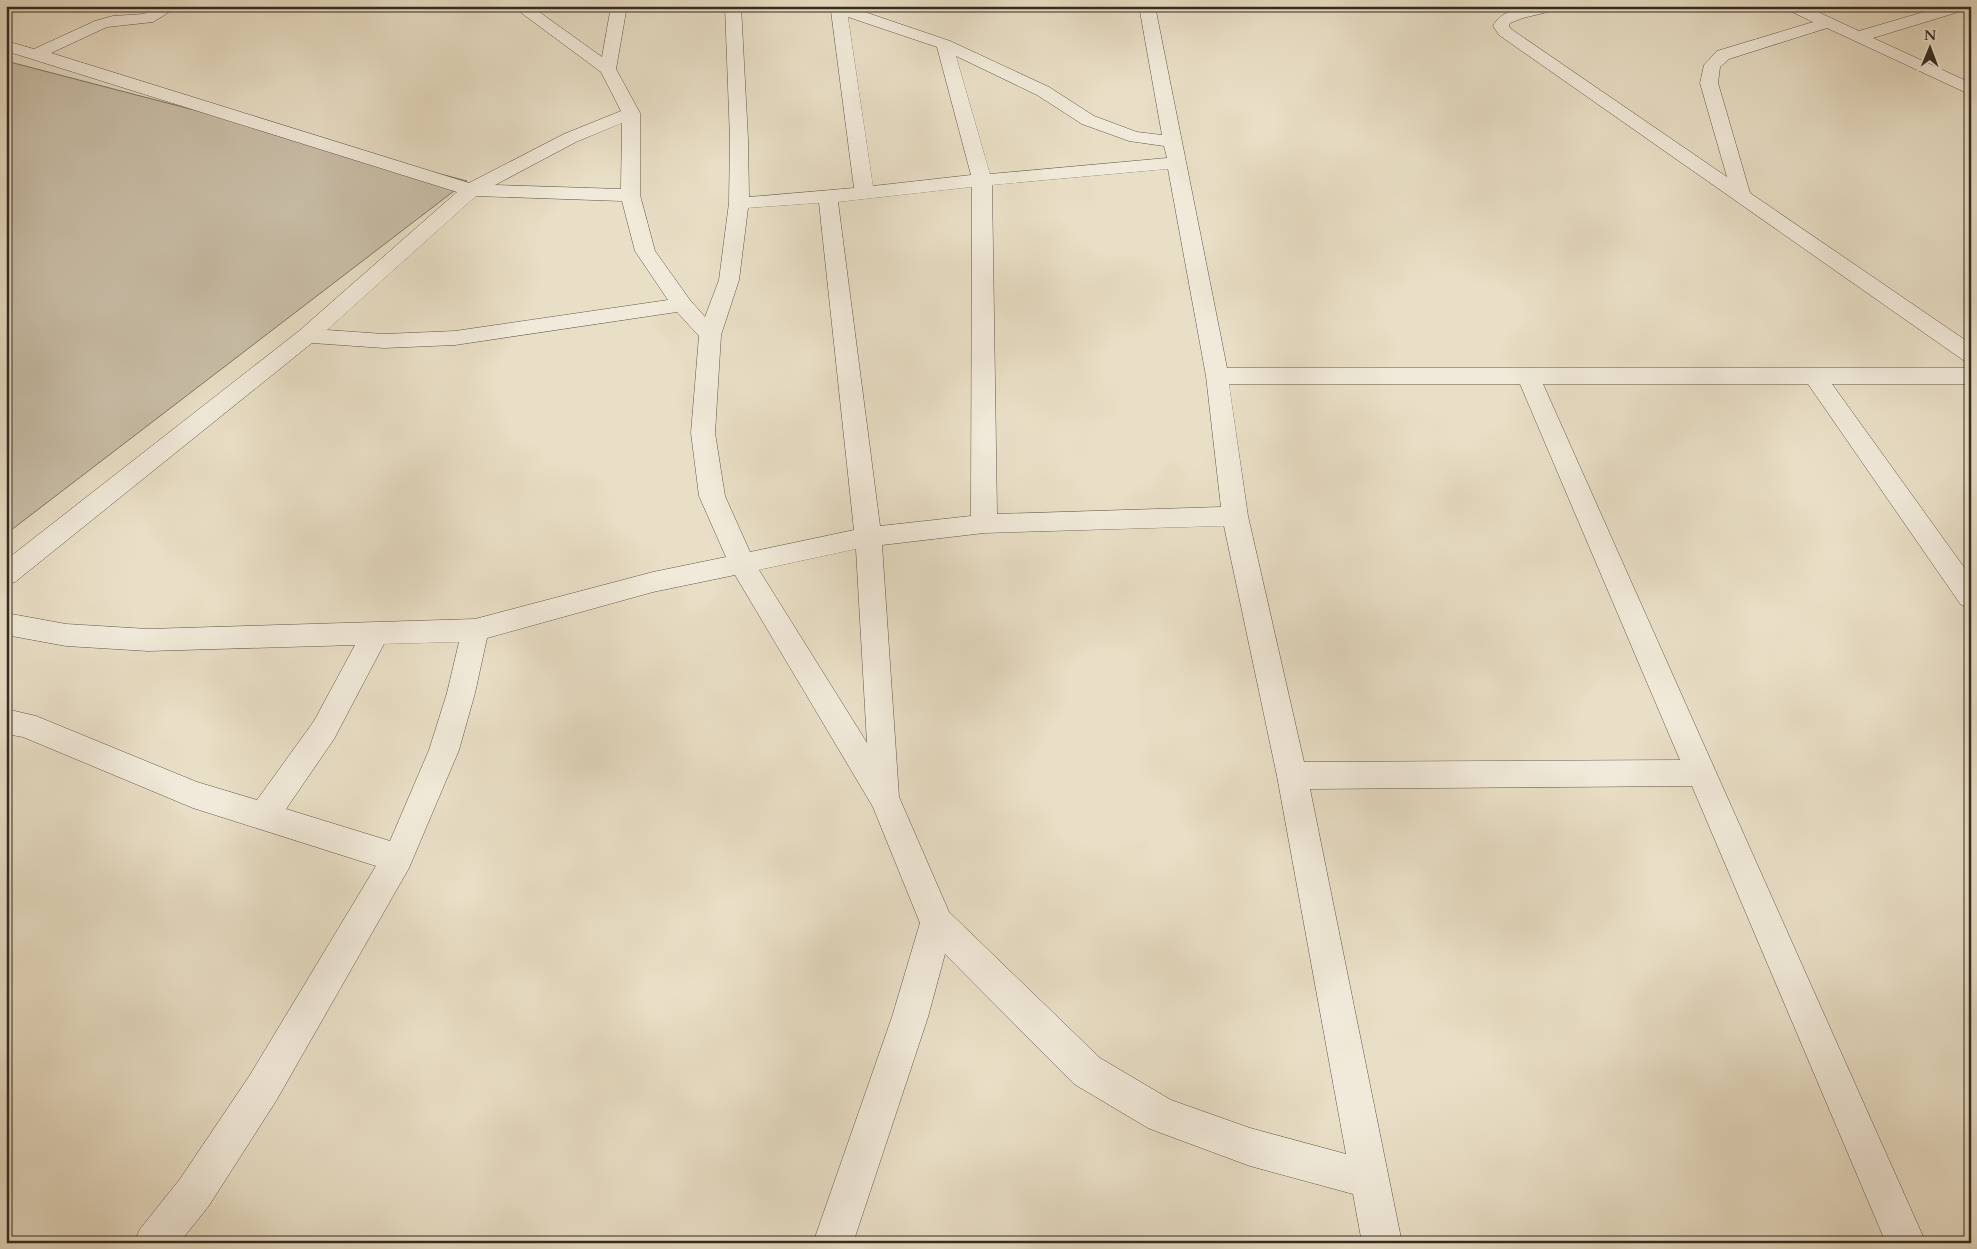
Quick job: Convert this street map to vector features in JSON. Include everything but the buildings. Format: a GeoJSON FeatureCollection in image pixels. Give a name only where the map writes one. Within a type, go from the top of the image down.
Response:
{"type":"FeatureCollection","features":[{"type":"Feature","properties":{"kind":"street"},"geometry":{"type":"LineString","coordinates":[[36,54],[101,24],[112,21],[147,19],[171,6]]}},
{"type":"Feature","properties":{"kind":"street"},"geometry":{"type":"LineString","coordinates":[[520,6],[608,69],[631,113],[630,195],[645,251],[682,304],[710,335]]}},
{"type":"Feature","properties":{"kind":"street"},"geometry":{"type":"LineString","coordinates":[[608,69],[619,6]]}},
{"type":"Feature","properties":{"kind":"street"},"geometry":{"type":"LineString","coordinates":[[733,6],[739,139],[739,203],[729,280],[710,335],[703,433],[712,496],[742,564],[885,800],[938,923],[1086,1072],[1161,1114],[1250,1147],[1372,1180]]}},
{"type":"Feature","properties":{"kind":"street"},"geometry":{"type":"LineString","coordinates":[[1080,6],[1118,6]]}},
{"type":"Feature","properties":{"kind":"street"},"geometry":{"type":"LineString","coordinates":[[1146,6],[1217,376],[1235,516],[1292,776],[1372,1180],[1382,1243]]}},
{"type":"Feature","properties":{"kind":"street"},"geometry":{"type":"LineString","coordinates":[[1554,6],[1518,14],[1504,20],[1502,26],[1505,32],[1971,355]]}},
{"type":"Feature","properties":{"kind":"street"},"geometry":{"type":"LineString","coordinates":[[1792,6],[1971,90]]}},
{"type":"Feature","properties":{"kind":"street"},"geometry":{"type":"LineString","coordinates":[[1858,37],[1962,6]]}},
{"type":"Feature","properties":{"kind":"street"},"geometry":{"type":"LineString","coordinates":[[864,191],[835,8],[944,44],[1043,91],[1088,120],[1174,153]]}},
{"type":"Feature","properties":{"kind":"street"},"geometry":{"type":"LineString","coordinates":[[1742,197],[1709,83],[1712,64],[1723,55],[1827,23]]}},
{"type":"Feature","properties":{"kind":"street"},"geometry":{"type":"LineString","coordinates":[[944,44],[982,180],[984,524]]}},
{"type":"Feature","properties":{"kind":"street"},"geometry":{"type":"LineString","coordinates":[[6,46],[471,190],[630,195]]}},
{"type":"Feature","properties":{"kind":"street"},"geometry":{"type":"LineString","coordinates":[[6,575],[307,336],[471,190],[570,138],[631,113]]}},
{"type":"Feature","properties":{"kind":"street"},"geometry":{"type":"LineString","coordinates":[[739,203],[982,180],[1174,153]]}},
{"type":"Feature","properties":{"kind":"street"},"geometry":{"type":"LineString","coordinates":[[828,196],[868,536],[885,800]]}},
{"type":"Feature","properties":{"kind":"street"},"geometry":{"type":"LineString","coordinates":[[307,336],[384,340],[456,338],[682,304]]}},
{"type":"Feature","properties":{"kind":"street"},"geometry":{"type":"LineString","coordinates":[[1217,376],[1971,376]]}},
{"type":"Feature","properties":{"kind":"street"},"geometry":{"type":"LineString","coordinates":[[1528,376],[1906,1243]]}},
{"type":"Feature","properties":{"kind":"street"},"geometry":{"type":"LineString","coordinates":[[1815,376],[1971,598]]}},
{"type":"Feature","properties":{"kind":"street"},"geometry":{"type":"LineString","coordinates":[[6,624],[66,635],[148,640],[475,630],[653,582],[868,536],[984,524],[1235,516]]}},
{"type":"Feature","properties":{"kind":"street"},"geometry":{"type":"LineString","coordinates":[[154,1243],[194,1194],[263,1088],[398,858],[444,750],[461,693],[475,630]]}},
{"type":"Feature","properties":{"kind":"street"},"geometry":{"type":"LineString","coordinates":[[263,816],[324,730],[376,632]]}},
{"type":"Feature","properties":{"kind":"street"},"geometry":{"type":"LineString","coordinates":[[6,721],[26,725],[193,794],[398,858]]}},
{"type":"Feature","properties":{"kind":"street"},"geometry":{"type":"LineString","coordinates":[[1292,776],[1701,772]]}},
{"type":"Feature","properties":{"kind":"street"},"geometry":{"type":"LineString","coordinates":[[833,1243],[910,1017],[938,923]]}},
{"type":"Feature","properties":{"kind":"shaded area"},"geometry":{"type":"Polygon","coordinates":[[[6,61],[467,181],[6,534],[6,61]]]}}]}
